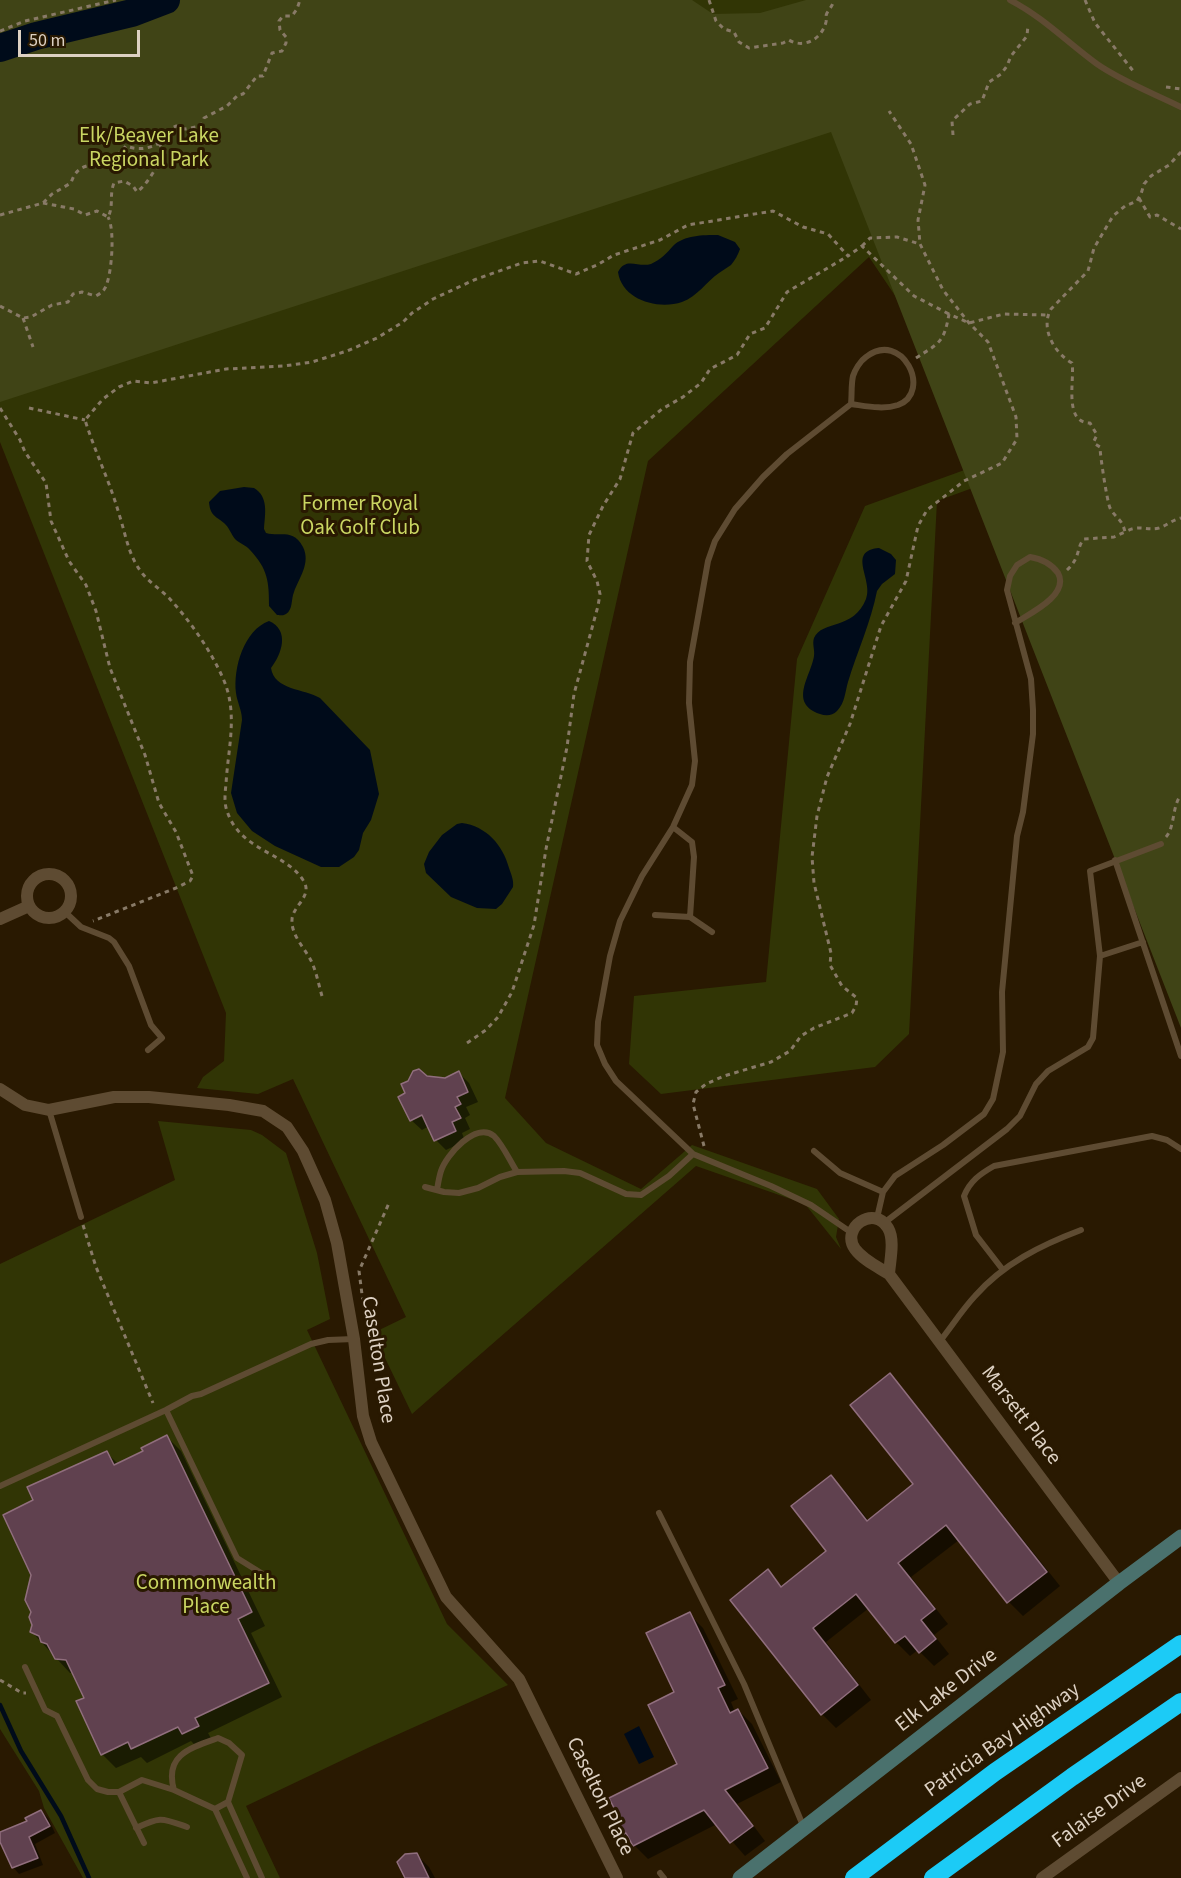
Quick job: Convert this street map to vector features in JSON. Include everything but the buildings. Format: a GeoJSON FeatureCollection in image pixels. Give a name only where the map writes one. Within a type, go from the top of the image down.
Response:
{"type":"FeatureCollection","features":[{"type":"Feature","properties":{"kind":"highway","name":"Patricia Bay Highway"},"geometry":{"type":"LineString","coordinates":[[854,1878],[995,1772],[1181,1644]]}},
{"type":"Feature","properties":{"kind":"highway"},"geometry":{"type":"LineString","coordinates":[[933,1878],[1072,1777],[1181,1702]]}},
{"type":"Feature","properties":{"kind":"street"},"geometry":{"type":"LineString","coordinates":[[47,873],[58,875],[67,881],[71,892],[71,902],[65,912],[56,917],[45,918],[35,914],[28,906],[26,895],[29,884],[37,876],[47,873]]}},
{"type":"Feature","properties":{"kind":"street"},"geometry":{"type":"LineString","coordinates":[[0,919],[28,906]]}},
{"type":"Feature","properties":{"kind":"street","name":"Caselton Place"},"geometry":{"type":"LineString","coordinates":[[0,1089],[25,1105],[49,1110],[114,1097],[149,1097],[229,1105],[263,1111],[287,1127],[303,1151],[325,1200],[338,1243],[354,1339],[363,1416],[371,1442],[446,1597],[519,1679],[616,1878]]}},
{"type":"Feature","properties":{"kind":"street"},"geometry":{"type":"LineString","coordinates":[[852,1233],[860,1221],[868,1217],[881,1220],[888,1227],[891,1238],[889,1274]]}},
{"type":"Feature","properties":{"kind":"street","name":"Marsett Place"},"geometry":{"type":"LineString","coordinates":[[852,1233],[854,1247],[860,1255],[889,1274],[1119,1583]]}},
{"type":"Feature","properties":{"kind":"street","name":"Elk Lake Drive"},"geometry":{"type":"LineString","coordinates":[[740,1878],[1119,1583],[1181,1538]]}},
{"type":"Feature","properties":{"kind":"street","name":"Falaise Drive"},"geometry":{"type":"LineString","coordinates":[[1042,1878],[1181,1778]]}},
{"type":"Feature","properties":{"kind":"lane"},"geometry":{"type":"LineString","coordinates":[[1010,0],[1030,11],[1098,65],[1119,78],[1181,106]]}},
{"type":"Feature","properties":{"kind":"lane"},"geometry":{"type":"LineString","coordinates":[[851,404],[853,375],[862,360],[872,352],[886,349],[898,353],[908,364],[914,379],[910,393],[900,404],[883,408],[851,404],[787,454],[763,477],[735,508],[715,541],[708,561],[690,662],[689,703],[695,761],[692,785],[673,827],[642,876],[620,921],[610,956],[598,1022],[597,1045],[616,1081],[693,1154],[811,1205],[852,1233]]}},
{"type":"Feature","properties":{"kind":"lane"},"geometry":{"type":"LineString","coordinates":[[881,1220],[883,1192],[895,1176],[943,1145],[984,1114],[993,1099],[999,1077],[1003,1052],[1002,992],[1017,836],[1023,812],[1033,734],[1031,679],[1015,623],[1007,590],[1010,576],[1017,565],[1030,557],[1042,559],[1053,567],[1060,577],[1060,587],[1053,597],[1015,623]]}},
{"type":"Feature","properties":{"kind":"lane"},"geometry":{"type":"LineString","coordinates":[[673,827],[692,842],[694,857],[690,917]]}},
{"type":"Feature","properties":{"kind":"lane"},"geometry":{"type":"LineString","coordinates":[[881,1220],[1006,1129],[1020,1116],[1036,1084],[1048,1071],[1088,1047],[1093,1038],[1100,956],[1090,871],[1161,844]]}},
{"type":"Feature","properties":{"kind":"lane"},"geometry":{"type":"LineString","coordinates":[[1116,860],[1181,1056]]}},
{"type":"Feature","properties":{"kind":"lane"},"geometry":{"type":"LineString","coordinates":[[65,912],[81,927],[114,942],[129,966],[146,1016],[162,1038],[148,1050]]}},
{"type":"Feature","properties":{"kind":"lane"},"geometry":{"type":"LineString","coordinates":[[655,915],[690,917],[712,932]]}},
{"type":"Feature","properties":{"kind":"lane"},"geometry":{"type":"LineString","coordinates":[[1100,956],[1143,942]]}},
{"type":"Feature","properties":{"kind":"lane"},"geometry":{"type":"LineString","coordinates":[[49,1110],[81,1217]]}},
{"type":"Feature","properties":{"kind":"lane"},"geometry":{"type":"LineString","coordinates":[[437,1190],[441,1171],[447,1160],[470,1136],[482,1131],[493,1136],[517,1172]]}},
{"type":"Feature","properties":{"kind":"lane"},"geometry":{"type":"LineString","coordinates":[[1003,1270],[976,1235],[964,1196],[969,1185],[980,1174],[994,1166],[1152,1136],[1167,1140],[1181,1149]]}},
{"type":"Feature","properties":{"kind":"lane"},"geometry":{"type":"LineString","coordinates":[[814,1151],[840,1173],[883,1192]]}},
{"type":"Feature","properties":{"kind":"lane"},"geometry":{"type":"LineString","coordinates":[[425,1187],[459,1193],[517,1172],[564,1171],[580,1173],[626,1194],[641,1195],[669,1176],[693,1154]]}},
{"type":"Feature","properties":{"kind":"lane"},"geometry":{"type":"LineString","coordinates":[[940,1341],[975,1295],[1003,1270],[1042,1245],[1081,1230]]}},
{"type":"Feature","properties":{"kind":"lane"},"geometry":{"type":"LineString","coordinates":[[0,1486],[192,1396],[311,1344],[328,1340],[354,1339]]}},
{"type":"Feature","properties":{"kind":"lane"},"geometry":{"type":"LineString","coordinates":[[166,1410],[237,1558],[266,1576]]}},
{"type":"Feature","properties":{"kind":"lane"},"geometry":{"type":"LineString","coordinates":[[658,1513],[744,1684],[805,1829]]}},
{"type":"Feature","properties":{"kind":"lane"},"geometry":{"type":"LineString","coordinates":[[25,1667],[45,1710],[57,1716],[88,1780],[97,1789],[119,1792],[142,1780],[174,1790],[215,1809],[247,1878]]}},
{"type":"Feature","properties":{"kind":"lane"},"geometry":{"type":"LineString","coordinates":[[174,1790],[171,1777],[174,1761],[182,1754],[218,1738],[229,1743],[242,1755],[228,1802],[262,1878]]}},
{"type":"Feature","properties":{"kind":"lane"},"geometry":{"type":"LineString","coordinates":[[119,1792],[144,1843]]}},
{"type":"Feature","properties":{"kind":"lane"},"geometry":{"type":"LineString","coordinates":[[215,1809],[228,1802]]}},
{"type":"Feature","properties":{"kind":"lane"},"geometry":{"type":"LineString","coordinates":[[136,1828],[163,1818],[187,1827]]}},
{"type":"Feature","properties":{"kind":"path"},"geometry":{"type":"LineString","coordinates":[[0,31],[25,21],[116,0]]}},
{"type":"Feature","properties":{"kind":"path"},"geometry":{"type":"LineString","coordinates":[[43,203],[51,195],[71,183],[81,167],[110,160],[126,146],[137,150],[159,144],[168,138],[170,129],[176,126],[185,129],[201,126],[204,118],[227,106],[238,95],[243,94],[257,76],[262,76],[272,53],[282,51],[286,44],[286,37],[280,30],[279,21],[283,16],[292,16],[300,0]]}},
{"type":"Feature","properties":{"kind":"path"},"geometry":{"type":"LineString","coordinates":[[709,0],[716,21],[724,29],[734,32],[739,42],[749,48],[757,48],[789,40],[795,44],[812,42],[826,24],[826,14],[834,0]]}},
{"type":"Feature","properties":{"kind":"path"},"geometry":{"type":"LineString","coordinates":[[1084,0],[1095,23],[1134,72]]}},
{"type":"Feature","properties":{"kind":"path"},"geometry":{"type":"LineString","coordinates":[[953,135],[952,121],[970,104],[982,101],[988,82],[1001,74],[1011,56],[1027,36],[1030,11]]}},
{"type":"Feature","properties":{"kind":"path"},"geometry":{"type":"LineString","coordinates":[[1162,86],[1181,89]]}},
{"type":"Feature","properties":{"kind":"path"},"geometry":{"type":"LineString","coordinates":[[704,1146],[693,1104],[696,1092],[723,1076],[771,1062],[790,1051],[801,1036],[814,1028],[852,1013],[856,1006],[857,998],[842,986],[830,965],[831,953],[814,883],[812,857],[817,816],[827,777],[850,724],[881,626],[906,581],[918,526],[927,510],[964,480],[1002,463],[1017,439],[1016,417],[988,342],[969,323],[943,290],[920,244],[918,220],[925,185],[910,144],[889,111]]}},
{"type":"Feature","properties":{"kind":"path"},"geometry":{"type":"LineString","coordinates":[[108,217],[112,211],[111,190],[114,183],[124,181],[133,186],[137,192],[144,187],[146,180],[165,157],[165,151],[159,144]]}},
{"type":"Feature","properties":{"kind":"path"},"geometry":{"type":"LineString","coordinates":[[1125,531],[1123,522],[1110,508],[1100,447],[1094,441],[1096,432],[1090,423],[1083,423],[1078,419],[1073,410],[1072,363],[1057,352],[1051,343],[1047,315],[1088,271],[1094,248],[1113,216],[1139,198],[1144,184],[1151,176],[1169,165],[1181,152]]}},
{"type":"Feature","properties":{"kind":"path"},"geometry":{"type":"LineString","coordinates":[[1139,198],[1150,218],[1157,215],[1181,229]]}},
{"type":"Feature","properties":{"kind":"path"},"geometry":{"type":"LineString","coordinates":[[0,215],[43,203],[74,209],[85,214],[97,211],[108,217],[112,224],[107,285],[103,293],[96,296],[82,292],[73,294],[68,302],[52,305],[31,317],[23,318],[0,306]]}},
{"type":"Feature","properties":{"kind":"path"},"geometry":{"type":"LineString","coordinates":[[85,420],[103,399],[119,387],[133,381],[151,382],[226,369],[255,369],[312,362],[378,338],[433,299],[474,280],[522,263],[540,261],[576,274],[614,255],[660,240],[688,225],[706,221],[773,211],[803,227],[828,234],[848,256]]}},
{"type":"Feature","properties":{"kind":"path"},"geometry":{"type":"LineString","coordinates":[[467,1043],[486,1030],[498,1017],[512,992],[534,925],[546,849],[567,747],[574,694],[600,594],[597,581],[587,561],[589,535],[620,479],[633,433],[662,409],[701,383],[710,369],[737,355],[750,334],[765,328],[787,292],[848,256],[870,238],[897,237],[920,244]]}},
{"type":"Feature","properties":{"kind":"path"},"geometry":{"type":"LineString","coordinates":[[862,246],[914,296],[969,323],[1004,314],[1047,315]]}},
{"type":"Feature","properties":{"kind":"path"},"geometry":{"type":"LineString","coordinates":[[908,364],[941,342],[949,314]]}},
{"type":"Feature","properties":{"kind":"path"},"geometry":{"type":"LineString","coordinates":[[23,318],[33,347]]}},
{"type":"Feature","properties":{"kind":"path"},"geometry":{"type":"LineString","coordinates":[[0,408],[46,483],[51,521],[69,561],[86,585],[96,611],[110,668],[141,745],[159,803],[176,832],[193,876],[183,885],[81,927]]}},
{"type":"Feature","properties":{"kind":"path"},"geometry":{"type":"LineString","coordinates":[[29,408],[85,420]]}},
{"type":"Feature","properties":{"kind":"path"},"geometry":{"type":"LineString","coordinates":[[85,420],[119,514],[127,547],[142,573],[187,619],[210,653],[223,679],[232,706],[225,796],[227,811],[236,829],[248,841],[296,871],[305,882],[306,895],[294,912],[292,921],[294,931],[313,964],[322,996]]}},
{"type":"Feature","properties":{"kind":"path"},"geometry":{"type":"LineString","coordinates":[[1077,559],[1081,542],[1084,539],[1114,537],[1140,527],[1162,527],[1181,518]]}},
{"type":"Feature","properties":{"kind":"path"},"geometry":{"type":"LineString","coordinates":[[1161,844],[1169,834],[1177,800],[1181,795]]}},
{"type":"Feature","properties":{"kind":"path"},"geometry":{"type":"LineString","coordinates":[[363,1311],[359,1271],[389,1203]]}},
{"type":"Feature","properties":{"kind":"path"},"geometry":{"type":"LineString","coordinates":[[81,1217],[96,1267],[158,1413]]}},
{"type":"Feature","properties":{"kind":"path"},"geometry":{"type":"LineString","coordinates":[[0,1680],[22,1693],[37,1692]]}},
{"type":"Feature","properties":{"kind":"green space","name":"Former Royal Oak Golf Club"},"geometry":{"type":"Polygon","coordinates":[[[0,0],[1181,0],[1041,463],[937,501],[909,1034],[875,1067],[661,1094],[629,1064],[634,996],[766,982],[797,659],[865,506],[1017,451],[933,352],[869,257],[648,461],[505,1098],[546,1143],[641,1189],[692,1145],[817,1189],[839,1219],[836,1237],[841,1249],[805,1204],[696,1166],[412,1414],[373,1333],[406,1317],[293,1079],[258,1094],[197,1088],[203,1077],[224,1061],[226,1013],[0,442],[0,0]]]}},
{"type":"Feature","properties":{"kind":"green space","name":"Elk/Beaver Lake Regional Park"},"geometry":{"type":"Polygon","coordinates":[[[0,0],[692,0],[713,14],[760,13],[806,0],[1181,0],[1181,1028],[831,132],[0,402],[0,0]]]}},
{"type":"Feature","properties":{"kind":"green space","name":"Commonwealth Place"},"geometry":{"type":"Polygon","coordinates":[[[158,1121],[251,1130],[262,1135],[286,1153],[317,1253],[330,1319],[307,1330],[447,1624],[508,1685],[246,1806],[280,1878],[83,1878],[44,1808],[39,1791],[0,1729],[0,1264],[175,1180],[158,1121]]]}},
{"type":"Feature","properties":{"kind":"water"},"geometry":{"type":"Polygon","coordinates":[[[718,235],[735,242],[740,249],[738,253],[731,265],[697,293],[682,302],[662,305],[642,300],[626,290],[621,282],[618,272],[621,267],[629,263],[651,264],[666,254],[677,242],[688,238],[718,235]]]}},
{"type":"Feature","properties":{"kind":"water"},"geometry":{"type":"Polygon","coordinates":[[[244,487],[254,488],[262,496],[265,506],[264,529],[266,533],[295,537],[305,553],[305,565],[294,592],[291,607],[284,615],[277,615],[269,606],[268,583],[261,563],[248,548],[235,539],[226,525],[210,510],[209,502],[220,491],[244,487]]]}},
{"type":"Feature","properties":{"kind":"water"},"geometry":{"type":"Polygon","coordinates":[[[879,548],[891,554],[896,560],[895,574],[877,591],[842,704],[833,714],[820,714],[810,709],[803,696],[814,656],[814,638],[818,632],[854,616],[861,609],[868,591],[862,560],[869,550],[879,548]]]}},
{"type":"Feature","properties":{"kind":"water"},"geometry":{"type":"Polygon","coordinates":[[[269,621],[276,625],[282,636],[281,649],[271,668],[273,675],[284,685],[320,698],[370,750],[379,794],[371,820],[363,833],[359,850],[354,857],[339,867],[321,867],[275,846],[252,831],[237,813],[231,793],[242,720],[236,693],[236,672],[247,641],[260,626],[269,621]]]}},
{"type":"Feature","properties":{"kind":"water"},"geometry":{"type":"Polygon","coordinates":[[[462,823],[486,832],[498,844],[506,860],[513,887],[496,909],[477,908],[451,897],[426,873],[424,864],[429,852],[442,835],[462,823]]]}},
{"type":"Feature","properties":{"kind":"water"},"geometry":{"type":"Polygon","coordinates":[[[639,1726],[654,1757],[639,1764],[624,1734],[639,1726]]]}},
{"type":"Feature","properties":{"kind":"waterway"},"geometry":{"type":"LineString","coordinates":[[0,48],[36,36],[132,13],[166,0]]}},
{"type":"Feature","properties":{"kind":"waterway"},"geometry":{"type":"LineString","coordinates":[[0,1705],[21,1751],[61,1816],[89,1878]]}}]}
